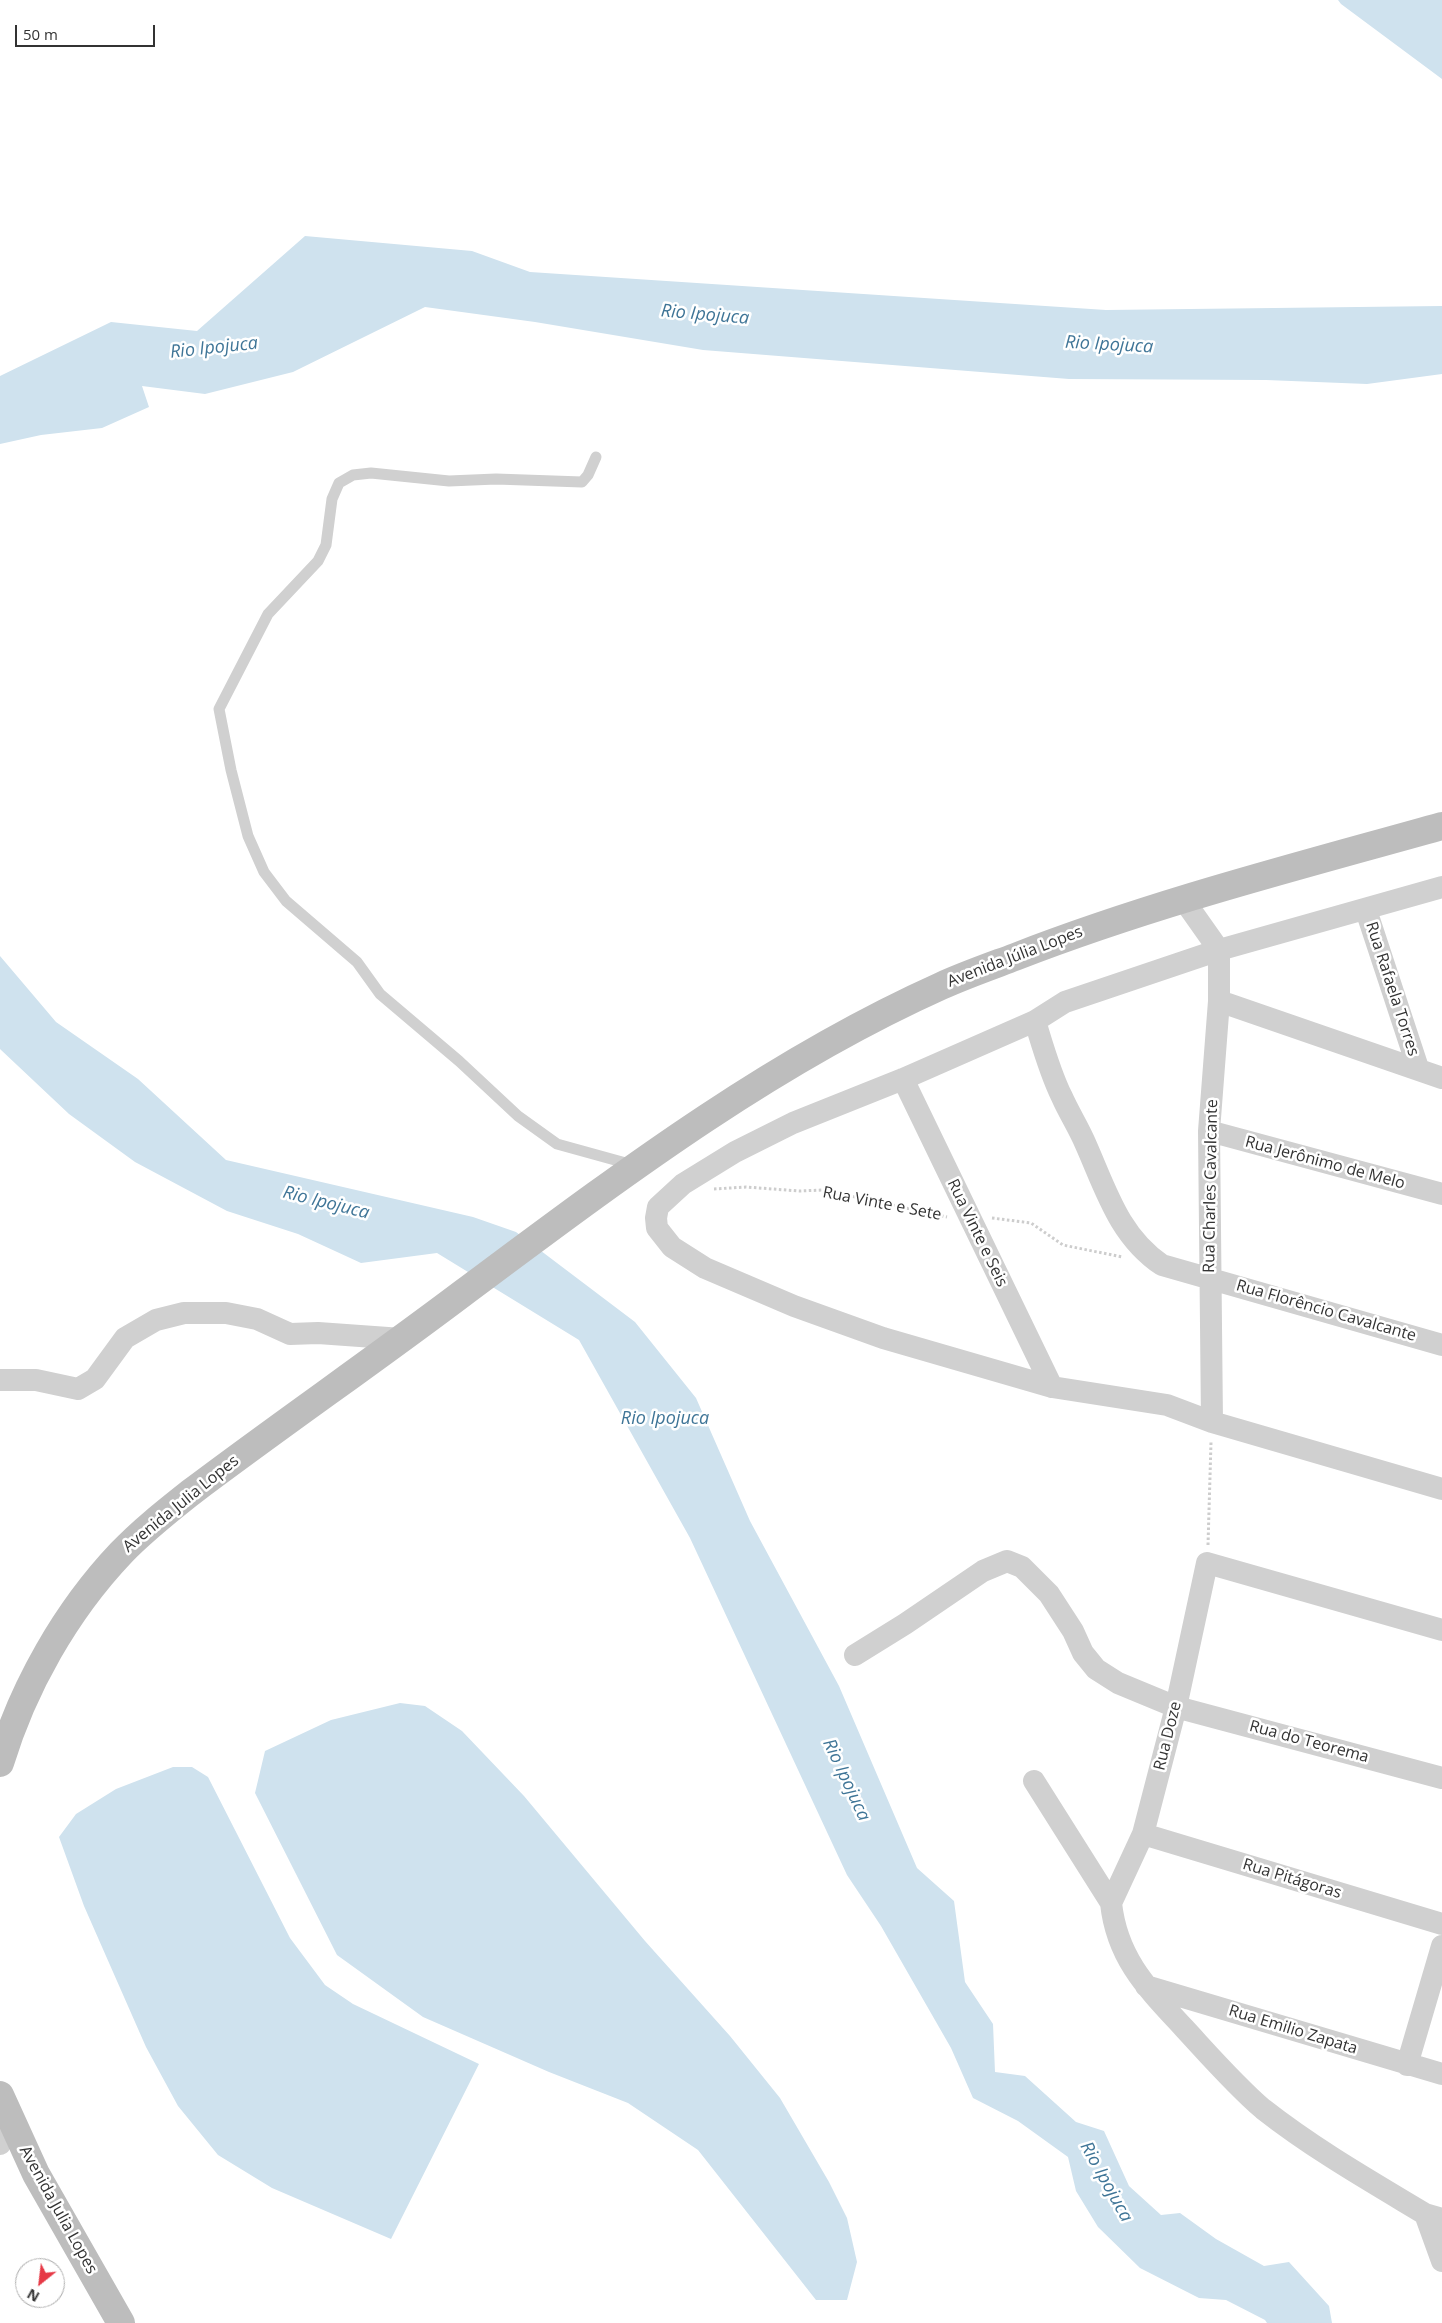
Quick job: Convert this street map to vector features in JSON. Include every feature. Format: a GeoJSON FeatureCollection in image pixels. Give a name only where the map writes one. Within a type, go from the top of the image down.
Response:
{"type":"FeatureCollection","features":[{"type":"Feature","properties":{"kind":"main road","name":"Avenida Júlia Lopes"},"geometry":{"type":"LineString","coordinates":[[409,1334],[630,1169],[752,1088],[852,1030],[942,985],[1072,934],[1183,899],[1442,826]]}},
{"type":"Feature","properties":{"kind":"main road","name":"Avenida Julia Lopes"},"geometry":{"type":"LineString","coordinates":[[0,1763],[28,1689],[61,1631],[95,1583],[121,1553],[190,1493],[409,1334]]}},
{"type":"Feature","properties":{"kind":"main road","name":"Avenida Julia Lopes"},"geometry":{"type":"LineString","coordinates":[[3,2102],[36,2174],[114,2317]]}},
{"type":"Feature","properties":{"kind":"street"},"geometry":{"type":"LineString","coordinates":[[1442,887],[1219,950],[1065,1002],[1035,1021],[903,1079],[793,1123],[735,1152],[682,1184],[658,1207],[657,1228],[672,1247],[705,1268],[794,1306],[883,1338],[1052,1387],[1166,1405],[1212,1422],[1442,1489]]}},
{"type":"Feature","properties":{"kind":"street"},"geometry":{"type":"LineString","coordinates":[[1183,899],[1219,950]]}},
{"type":"Feature","properties":{"kind":"street","name":"Rua Rafaela Torres"},"geometry":{"type":"LineString","coordinates":[[1366,910],[1418,1068]]}},
{"type":"Feature","properties":{"kind":"street","name":"Rua Charles Cavalcante"},"geometry":{"type":"LineString","coordinates":[[1212,1422],[1209,1131],[1219,1001],[1219,950]]}},
{"type":"Feature","properties":{"kind":"street"},"geometry":{"type":"LineString","coordinates":[[1219,1001],[1418,1068],[1442,1078]]}},
{"type":"Feature","properties":{"kind":"street","name":"Rua Florêncio Cavalcante"},"geometry":{"type":"LineString","coordinates":[[1035,1021],[1061,1096],[1085,1142],[1112,1205],[1126,1229],[1144,1253],[1162,1266],[1442,1345]]}},
{"type":"Feature","properties":{"kind":"street","name":"Rua Vinte e Seis"},"geometry":{"type":"LineString","coordinates":[[903,1079],[1052,1387]]}},
{"type":"Feature","properties":{"kind":"street","name":"Rua Jerônimo de Melo"},"geometry":{"type":"LineString","coordinates":[[1209,1131],[1442,1194]]}},
{"type":"Feature","properties":{"kind":"street"},"geometry":{"type":"LineString","coordinates":[[0,1380],[36,1380],[78,1389],[95,1379],[125,1338],[156,1320],[184,1313],[226,1312],[257,1320],[290,1334],[409,1334]]}},
{"type":"Feature","properties":{"kind":"street","name":"Rua do Teorema"},"geometry":{"type":"LineString","coordinates":[[854,1655],[905,1624],[983,1571],[1007,1561],[1022,1567],[1049,1594],[1073,1631],[1083,1653],[1096,1669],[1118,1683],[1176,1707],[1442,1778]]}},
{"type":"Feature","properties":{"kind":"street"},"geometry":{"type":"LineString","coordinates":[[1208,1563],[1442,1630]]}},
{"type":"Feature","properties":{"kind":"street","name":"Rua Doze"},"geometry":{"type":"LineString","coordinates":[[1111,1903],[1143,1834],[1176,1707],[1208,1563]]}},
{"type":"Feature","properties":{"kind":"street"},"geometry":{"type":"LineString","coordinates":[[1034,1781],[1111,1903],[1114,1926],[1119,1943],[1144,1985],[1262,2108],[1305,2140],[1434,2217],[1442,2261]]}},
{"type":"Feature","properties":{"kind":"street","name":"Rua Pitágoras"},"geometry":{"type":"LineString","coordinates":[[1143,1834],[1442,1924]]}},
{"type":"Feature","properties":{"kind":"street"},"geometry":{"type":"LineString","coordinates":[[1407,2065],[1442,1946]]}},
{"type":"Feature","properties":{"kind":"street","name":"Rua Emilio Zapata"},"geometry":{"type":"LineString","coordinates":[[1144,1985],[1442,2074]]}},
{"type":"Feature","properties":{"kind":"street"},"geometry":{"type":"LineString","coordinates":[[0,2144],[3,2102]]}},
{"type":"Feature","properties":{"kind":"lane"},"geometry":{"type":"LineString","coordinates":[[596,457],[588,475],[582,482],[496,479],[449,481],[371,473],[353,475],[339,483],[332,499],[326,545],[318,561],[268,614],[219,709],[231,770],[248,836],[264,872],[286,901],[357,962],[380,994],[518,1116],[557,1144],[630,1169]]}},
{"type":"Feature","properties":{"kind":"path","name":"Rua Vinte e Sete"},"geometry":{"type":"LineString","coordinates":[[682,1184],[712,1189],[746,1187],[799,1191],[823,1190],[971,1222],[978,1218],[1008,1219],[1031,1223],[1063,1245],[1127,1258]]}},
{"type":"Feature","properties":{"kind":"path"},"geometry":{"type":"LineString","coordinates":[[1208,1563],[1212,1422]]}},
{"type":"Feature","properties":{"kind":"water"},"geometry":{"type":"Polygon","coordinates":[[[1338,0],[1442,0],[1442,79],[1341,4],[1338,0]]]}},
{"type":"Feature","properties":{"kind":"water","name":"Rio Ipojuca"},"geometry":{"type":"Polygon","coordinates":[[[305,236],[472,251],[530,272],[1106,310],[1442,306],[1442,374],[1367,384],[1266,380],[1069,379],[703,350],[535,322],[425,307],[293,372],[205,394],[142,386],[149,407],[102,428],[41,435],[0,444],[0,376],[111,322],[197,331],[305,236]]]}},
{"type":"Feature","properties":{"kind":"water","name":"Rio Ipojuca"},"geometry":{"type":"Polygon","coordinates":[[[0,956],[56,1022],[138,1079],[226,1160],[473,1217],[516,1232],[635,1322],[696,1398],[750,1521],[839,1686],[917,1868],[954,1901],[965,1982],[993,2024],[995,2072],[1025,2076],[1076,2122],[1104,2131],[1129,2186],[1161,2215],[1180,2213],[1216,2239],[1264,2266],[1289,2262],[1329,2306],[1332,2323],[1267,2323],[1265,2320],[1226,2300],[1199,2298],[1140,2268],[1098,2227],[1076,2191],[1068,2157],[1018,2121],[973,2098],[951,2048],[881,1926],[847,1875],[690,1538],[579,1340],[437,1253],[361,1263],[298,1234],[227,1211],[135,1162],[69,1114],[0,1049],[0,956]]]}},
{"type":"Feature","properties":{"kind":"water"},"geometry":{"type":"Polygon","coordinates":[[[400,1703],[425,1706],[462,1731],[524,1796],[645,1941],[730,2036],[780,2098],[829,2182],[847,2218],[857,2262],[847,2300],[816,2300],[698,2150],[628,2103],[549,2072],[423,2017],[337,1955],[255,1793],[265,1751],[331,1720],[400,1703]]]}},
{"type":"Feature","properties":{"kind":"water"},"geometry":{"type":"Polygon","coordinates":[[[173,1767],[192,1767],[208,1777],[290,1938],[325,1985],[353,2004],[479,2064],[391,2239],[272,2188],[218,2155],[178,2106],[146,2047],[84,1906],[59,1837],[76,1814],[116,1789],[173,1767]]]}}]}
